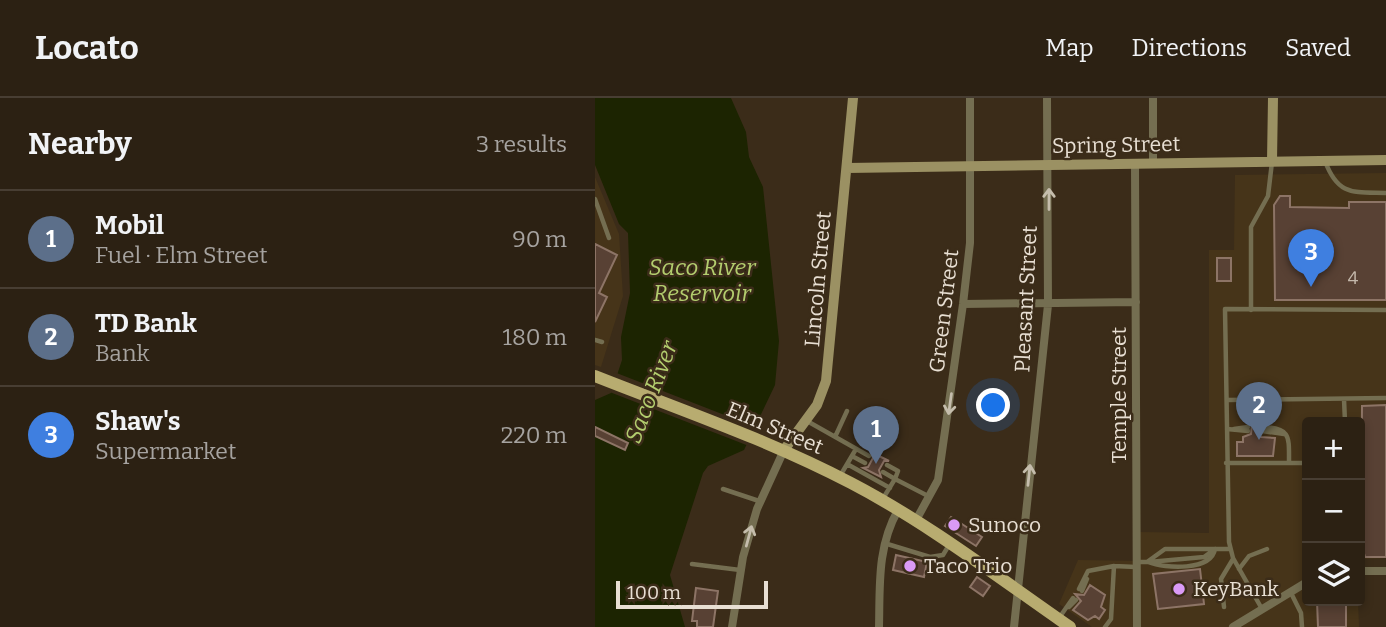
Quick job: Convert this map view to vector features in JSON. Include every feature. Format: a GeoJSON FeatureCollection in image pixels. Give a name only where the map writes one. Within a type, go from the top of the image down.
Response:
{"type":"FeatureCollection","features":[{"type":"Feature","properties":{"kind":"main road","name":"Elm Street"},"geometry":{"type":"LineString","coordinates":[[595,376],[784,450],[839,477],[898,510],[1017,591],[1062,614],[1070,627]]}},
{"type":"Feature","properties":{"kind":"street","name":"Lincoln Street"},"geometry":{"type":"LineString","coordinates":[[784,450],[807,421],[823,392],[828,375],[853,98]]}},
{"type":"Feature","properties":{"kind":"street","name":"Green Street"},"geometry":{"type":"LineString","coordinates":[[915,522],[939,480],[970,251],[970,98]]}},
{"type":"Feature","properties":{"kind":"street","name":"Pleasant Street"},"geometry":{"type":"LineString","coordinates":[[1014,627],[1048,305],[1047,98]]}},
{"type":"Feature","properties":{"kind":"street"},"geometry":{"type":"LineString","coordinates":[[1153,98],[1153,163]]}},
{"type":"Feature","properties":{"kind":"street"},"geometry":{"type":"LineString","coordinates":[[1272,161],[1273,98]]}},
{"type":"Feature","properties":{"kind":"street","name":"Spring Street"},"geometry":{"type":"LineString","coordinates":[[847,168],[1386,160]]}},
{"type":"Feature","properties":{"kind":"street","name":"Temple Street"},"geometry":{"type":"LineString","coordinates":[[1135,164],[1137,627]]}},
{"type":"Feature","properties":{"kind":"street"},"geometry":{"type":"LineString","coordinates":[[963,304],[1136,302]]}},
{"type":"Feature","properties":{"kind":"street"},"geometry":{"type":"LineString","coordinates":[[731,627],[741,570],[760,502],[784,450]]}},
{"type":"Feature","properties":{"kind":"street"},"geometry":{"type":"LineString","coordinates":[[879,627],[884,542],[898,510]]}},
{"type":"Feature","properties":{"kind":"street"},"geometry":{"type":"LineString","coordinates":[[1365,571],[1386,571]]}},
{"type":"Feature","properties":{"kind":"street"},"geometry":{"type":"LineString","coordinates":[[1233,627],[1302,585]]}},
{"type":"Feature","properties":{"kind":"lane"},"geometry":{"type":"LineString","coordinates":[[1325,160],[1331,177],[1344,190],[1386,193]]}},
{"type":"Feature","properties":{"kind":"lane"},"geometry":{"type":"LineString","coordinates":[[1251,310],[1251,227],[1268,197],[1272,161]]}},
{"type":"Feature","properties":{"kind":"lane"},"geometry":{"type":"LineString","coordinates":[[595,199],[609,238]]}},
{"type":"Feature","properties":{"kind":"lane"},"geometry":{"type":"LineString","coordinates":[[1262,609],[1230,549],[1226,463],[1228,430],[1225,309],[1386,310]]}},
{"type":"Feature","properties":{"kind":"lane"},"geometry":{"type":"LineString","coordinates":[[595,340],[602,342]]}},
{"type":"Feature","properties":{"kind":"lane"},"geometry":{"type":"LineString","coordinates":[[1344,398],[1345,417]]}},
{"type":"Feature","properties":{"kind":"lane"},"geometry":{"type":"LineString","coordinates":[[1227,400],[1386,398]]}},
{"type":"Feature","properties":{"kind":"lane"},"geometry":{"type":"LineString","coordinates":[[835,438],[847,411]]}},
{"type":"Feature","properties":{"kind":"lane"},"geometry":{"type":"LineString","coordinates":[[807,421],[869,456]]}},
{"type":"Feature","properties":{"kind":"lane"},"geometry":{"type":"LineString","coordinates":[[1228,430],[1248,429]]}},
{"type":"Feature","properties":{"kind":"lane"},"geometry":{"type":"LineString","coordinates":[[1262,429],[1279,431],[1289,440],[1289,463]]}},
{"type":"Feature","properties":{"kind":"lane"},"geometry":{"type":"LineString","coordinates":[[839,477],[856,449]]}},
{"type":"Feature","properties":{"kind":"lane"},"geometry":{"type":"LineString","coordinates":[[852,456],[865,463]]}},
{"type":"Feature","properties":{"kind":"lane"},"geometry":{"type":"LineString","coordinates":[[1226,463],[1302,463]]}},
{"type":"Feature","properties":{"kind":"lane"},"geometry":{"type":"LineString","coordinates":[[847,464],[890,488]]}},
{"type":"Feature","properties":{"kind":"lane"},"geometry":{"type":"LineString","coordinates":[[882,500],[898,471],[887,465]]}},
{"type":"Feature","properties":{"kind":"lane"},"geometry":{"type":"LineString","coordinates":[[883,472],[931,497]]}},
{"type":"Feature","properties":{"kind":"lane"},"geometry":{"type":"LineString","coordinates":[[723,489],[760,502]]}},
{"type":"Feature","properties":{"kind":"lane"},"geometry":{"type":"LineString","coordinates":[[884,542],[934,558],[943,555],[949,545]]}},
{"type":"Feature","properties":{"kind":"lane"},"geometry":{"type":"LineString","coordinates":[[1147,562],[1165,549],[1230,549]]}},
{"type":"Feature","properties":{"kind":"lane"},"geometry":{"type":"LineString","coordinates":[[1080,590],[1088,571],[1204,557],[1215,549]]}},
{"type":"Feature","properties":{"kind":"lane"},"geometry":{"type":"LineString","coordinates":[[1239,569],[1249,556],[1267,549]]}},
{"type":"Feature","properties":{"kind":"lane"},"geometry":{"type":"LineString","coordinates":[[1224,607],[1221,579],[1233,558]]}},
{"type":"Feature","properties":{"kind":"lane"},"geometry":{"type":"LineString","coordinates":[[692,564],[741,570]]}},
{"type":"Feature","properties":{"kind":"lane"},"geometry":{"type":"LineString","coordinates":[[1105,627],[1111,619],[1114,566]]}},
{"type":"Feature","properties":{"kind":"lane"},"geometry":{"type":"LineString","coordinates":[[1290,593],[1301,613],[1302,627]]}},
{"type":"Feature","properties":{"kind":"lane"},"geometry":{"type":"LineString","coordinates":[[1062,614],[1074,599]]}},
{"type":"Feature","properties":{"kind":"shaded area"},"geometry":{"type":"Polygon","coordinates":[[[1386,173],[1386,558],[1365,559],[1365,417],[1302,417],[1302,606],[1358,606],[1359,627],[1092,627],[1059,604],[1078,560],[1139,561],[1139,532],[1209,533],[1209,250],[1234,250],[1235,175],[1386,173]]]}},
{"type":"Feature","properties":{"kind":"shaded area"},"geometry":{"type":"Polygon","coordinates":[[[595,177],[619,234],[623,296],[601,367],[595,365],[595,177]]]}},
{"type":"Feature","properties":{"kind":"water","name":"Saco River Reservoir"},"geometry":{"type":"Polygon","coordinates":[[[595,98],[731,98],[746,132],[749,157],[763,187],[779,341],[775,385],[744,450],[708,466],[703,473],[670,575],[685,627],[595,627],[595,400],[611,393],[622,360],[621,337],[630,293],[628,233],[619,224],[595,165],[595,98]]]}},
{"type":"Feature","properties":{"kind":"pier"},"geometry":{"type":"Polygon","coordinates":[[[614,372],[758,428],[749,446],[607,391],[614,372]]]}},
{"type":"Feature","properties":{"kind":"building"},"geometry":{"type":"Polygon","coordinates":[[[1280,196],[1290,196],[1290,207],[1349,208],[1349,202],[1386,202],[1386,300],[1275,300],[1274,205],[1280,196]]]}},
{"type":"Feature","properties":{"kind":"building"},"geometry":{"type":"Polygon","coordinates":[[[595,244],[617,255],[599,293],[607,297],[595,322],[595,244]]]}},
{"type":"Feature","properties":{"kind":"building"},"geometry":{"type":"Polygon","coordinates":[[[1217,258],[1231,258],[1231,281],[1217,281],[1217,258]]]}},
{"type":"Feature","properties":{"kind":"building"},"geometry":{"type":"Polygon","coordinates":[[[1386,405],[1386,557],[1365,557],[1365,417],[1362,417],[1362,406],[1386,405]]]}},
{"type":"Feature","properties":{"kind":"building"},"geometry":{"type":"Polygon","coordinates":[[[1252,424],[1258,424],[1257,432],[1261,437],[1275,438],[1273,456],[1237,456],[1237,442],[1243,442],[1243,437],[1251,434],[1252,424]]]}},
{"type":"Feature","properties":{"kind":"building"},"geometry":{"type":"Polygon","coordinates":[[[595,427],[628,443],[625,450],[595,436],[595,427]]]}},
{"type":"Feature","properties":{"kind":"building"},"geometry":{"type":"Polygon","coordinates":[[[871,452],[889,461],[884,461],[879,470],[881,477],[863,468],[868,467],[873,458],[871,452]]]}},
{"type":"Feature","properties":{"kind":"building"},"geometry":{"type":"Polygon","coordinates":[[[951,517],[982,537],[976,546],[945,526],[951,517]]]}},
{"type":"Feature","properties":{"kind":"building","name":"Taco Trio"},"geometry":{"type":"Polygon","coordinates":[[[896,555],[927,562],[924,577],[893,570],[896,555]]]}},
{"type":"Feature","properties":{"kind":"building","name":"KeyBank"},"geometry":{"type":"Polygon","coordinates":[[[1200,569],[1204,604],[1158,609],[1153,574],[1200,569]]]}},
{"type":"Feature","properties":{"kind":"building"},"geometry":{"type":"Polygon","coordinates":[[[977,577],[990,586],[983,596],[970,587],[977,577]]]}},
{"type":"Feature","properties":{"kind":"building"},"geometry":{"type":"Polygon","coordinates":[[[1090,585],[1105,595],[1101,607],[1105,610],[1099,619],[1095,616],[1088,620],[1073,610],[1081,601],[1075,594],[1084,595],[1090,585]]]}},
{"type":"Feature","properties":{"kind":"building"},"geometry":{"type":"Polygon","coordinates":[[[696,588],[718,591],[713,627],[697,627],[697,621],[692,621],[696,588]]]}},
{"type":"Feature","properties":{"kind":"building"},"geometry":{"type":"Polygon","coordinates":[[[1317,606],[1346,606],[1346,627],[1318,627],[1317,606]]]}},
{"type":"Feature","properties":{"kind":"place","name":"Shaw's"},"geometry":{"type":"Point","coordinates":[1311,287]}},
{"type":"Feature","properties":{"kind":"place","name":"TD Bank"},"geometry":{"type":"Point","coordinates":[1259,440]}},
{"type":"Feature","properties":{"kind":"place","name":"Mobil"},"geometry":{"type":"Point","coordinates":[876,464]}},
{"type":"Feature","properties":{"kind":"place","name":"Sunoco"},"geometry":{"type":"Point","coordinates":[954,525]}},
{"type":"Feature","properties":{"kind":"place","name":"Taco Trio"},"geometry":{"type":"Point","coordinates":[910,566]}},
{"type":"Feature","properties":{"kind":"place","name":"KeyBank"},"geometry":{"type":"Point","coordinates":[1179,589]}},
{"type":"Feature","properties":{"kind":"water label","name":"Saco River"},"geometry":{"type":"Point","coordinates":[651,392]}}]}
